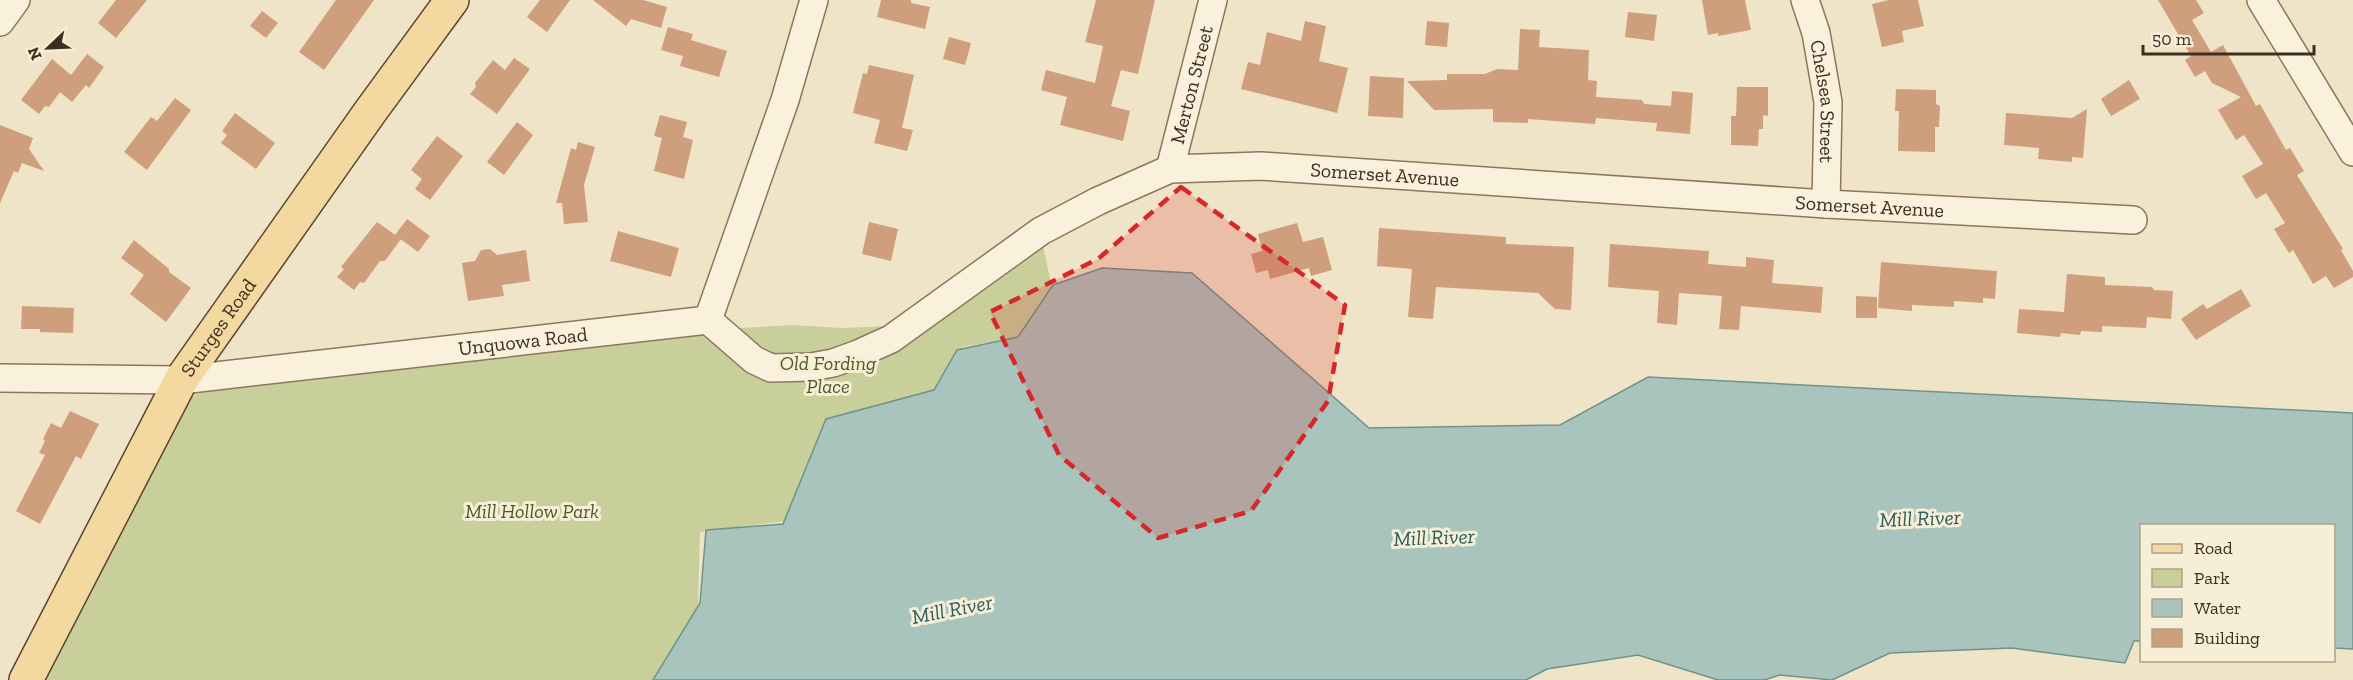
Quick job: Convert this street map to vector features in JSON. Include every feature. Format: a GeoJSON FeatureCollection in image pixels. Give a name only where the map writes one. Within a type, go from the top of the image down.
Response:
{"type":"FeatureCollection","features":[{"type":"Feature","properties":{"kind":"main road","name":"Sturges Road"},"geometry":{"type":"LineString","coordinates":[[26,680],[181,380],[452,0]]}},
{"type":"Feature","properties":{"kind":"street"},"geometry":{"type":"LineString","coordinates":[[0,22],[16,0]]}},
{"type":"Feature","properties":{"kind":"street"},"geometry":{"type":"LineString","coordinates":[[708,320],[785,100],[814,0]]}},
{"type":"Feature","properties":{"kind":"street","name":"Merton Street"},"geometry":{"type":"LineString","coordinates":[[1170,169],[1213,0]]}},
{"type":"Feature","properties":{"kind":"street","name":"Chelsea Street"},"geometry":{"type":"LineString","coordinates":[[1805,0],[1816,33],[1828,102],[1826,204]]}},
{"type":"Feature","properties":{"kind":"street"},"geometry":{"type":"LineString","coordinates":[[2261,0],[2353,152]]}},
{"type":"Feature","properties":{"kind":"street","name":"Somerset Avenue"},"geometry":{"type":"LineString","coordinates":[[708,320],[754,360],[771,368],[811,367],[833,363],[891,339],[1041,231],[1098,201],[1170,169],[1261,166],[1826,204],[2133,220]]}},
{"type":"Feature","properties":{"kind":"street","name":"Unquowa Road"},"geometry":{"type":"LineString","coordinates":[[0,378],[181,380],[708,320]]}},
{"type":"Feature","properties":{"kind":"highlighted area"},"geometry":{"type":"Polygon","coordinates":[[[1181,187],[1345,305],[1328,401],[1251,511],[1158,538],[1059,455],[990,312],[1098,259],[1181,187]]]}},
{"type":"Feature","properties":{"kind":"green space","name":"Mill Hollow Park"},"geometry":{"type":"Polygon","coordinates":[[[1043,246],[1053,292],[1018,337],[962,347],[932,394],[785,521],[700,532],[698,606],[661,680],[39,680],[187,402],[208,388],[678,321],[740,328],[793,325],[841,328],[919,325],[1043,246]]]}},
{"type":"Feature","properties":{"kind":"water","name":"Mill River"},"geometry":{"type":"Polygon","coordinates":[[[1102,268],[1192,273],[1369,428],[1560,425],[1648,377],[2353,413],[2353,649],[2335,648],[2335,524],[2140,524],[2140,641],[2134,641],[2125,663],[2012,648],[1890,653],[1832,680],[1780,675],[1764,680],[1718,680],[1638,655],[1547,669],[1526,680],[653,680],[700,603],[706,530],[783,524],[826,419],[934,390],[957,350],[1018,337],[1053,285],[1102,268]]]}},
{"type":"Feature","properties":{"kind":"building"},"geometry":{"type":"Polygon","coordinates":[[[116,0],[147,0],[116,38],[98,23],[116,0]]]}},
{"type":"Feature","properties":{"kind":"building"},"geometry":{"type":"Polygon","coordinates":[[[336,0],[374,0],[324,70],[299,52],[336,0]]]}},
{"type":"Feature","properties":{"kind":"building"},"geometry":{"type":"Polygon","coordinates":[[[540,0],[570,0],[547,32],[527,17],[540,0]]]}},
{"type":"Feature","properties":{"kind":"building"},"geometry":{"type":"Polygon","coordinates":[[[593,0],[643,0],[667,7],[661,28],[631,19],[626,26],[593,0]]]}},
{"type":"Feature","properties":{"kind":"building"},"geometry":{"type":"Polygon","coordinates":[[[881,0],[911,0],[911,3],[930,7],[925,29],[877,17],[881,0]]]}},
{"type":"Feature","properties":{"kind":"building"},"geometry":{"type":"Polygon","coordinates":[[[1096,0],[1155,0],[1138,74],[1121,70],[1111,106],[1130,111],[1123,141],[1060,125],[1067,97],[1041,90],[1046,70],[1095,83],[1103,46],[1085,42],[1096,0]]]}},
{"type":"Feature","properties":{"kind":"building"},"geometry":{"type":"Polygon","coordinates":[[[1702,0],[1745,0],[1751,30],[1718,36],[1718,33],[1708,35],[1702,0]]]}},
{"type":"Feature","properties":{"kind":"building"},"geometry":{"type":"Polygon","coordinates":[[[1889,0],[1918,0],[1924,26],[1902,31],[1904,42],[1882,47],[1872,4],[1889,0]]]}},
{"type":"Feature","properties":{"kind":"building"},"geometry":{"type":"Polygon","coordinates":[[[2158,0],[2196,0],[2204,13],[2192,20],[2211,52],[2223,45],[2256,106],[2260,104],[2286,150],[2290,148],[2304,171],[2297,175],[2343,249],[2341,250],[2353,271],[2353,277],[2334,288],[2326,276],[2313,284],[2293,250],[2289,253],[2274,229],[2285,223],[2266,193],[2256,199],[2242,176],[2263,164],[2244,135],[2236,140],[2218,110],[2241,97],[2212,83],[2205,71],[2195,77],[2185,60],[2191,56],[2158,0]]]}},
{"type":"Feature","properties":{"kind":"building"},"geometry":{"type":"Polygon","coordinates":[[[262,11],[278,23],[266,38],[250,26],[262,11]]]}},
{"type":"Feature","properties":{"kind":"building"},"geometry":{"type":"Polygon","coordinates":[[[1628,12],[1657,15],[1654,41],[1625,37],[1628,12]]]}},
{"type":"Feature","properties":{"kind":"building"},"geometry":{"type":"Polygon","coordinates":[[[1305,21],[1326,26],[1319,61],[1348,68],[1337,113],[1241,89],[1248,62],[1260,65],[1267,32],[1301,41],[1305,21]]]}},
{"type":"Feature","properties":{"kind":"building"},"geometry":{"type":"Polygon","coordinates":[[[1427,21],[1449,23],[1447,47],[1425,45],[1427,21]]]}},
{"type":"Feature","properties":{"kind":"building"},"geometry":{"type":"Polygon","coordinates":[[[668,27],[693,34],[691,40],[727,51],[719,77],[680,66],[683,56],[661,50],[668,27]]]}},
{"type":"Feature","properties":{"kind":"building"},"geometry":{"type":"Polygon","coordinates":[[[1520,29],[1540,30],[1539,47],[1589,50],[1588,80],[1597,81],[1596,97],[1642,100],[1644,104],[1671,106],[1672,91],[1693,93],[1690,134],[1656,131],[1657,123],[1596,118],[1595,124],[1528,119],[1528,123],[1493,122],[1493,109],[1434,110],[1407,81],[1447,80],[1447,74],[1485,74],[1497,69],[1518,70],[1520,29]]]}},
{"type":"Feature","properties":{"kind":"building"},"geometry":{"type":"Polygon","coordinates":[[[949,37],[971,43],[965,65],[943,59],[949,37]]]}},
{"type":"Feature","properties":{"kind":"building"},"geometry":{"type":"Polygon","coordinates":[[[87,54],[104,67],[89,88],[86,85],[72,102],[60,92],[49,107],[45,106],[39,114],[21,100],[52,59],[71,75],[87,54]]]}},
{"type":"Feature","properties":{"kind":"building"},"geometry":{"type":"Polygon","coordinates":[[[514,58],[530,69],[497,114],[470,94],[476,87],[475,83],[493,60],[505,70],[514,58]]]}},
{"type":"Feature","properties":{"kind":"building"},"geometry":{"type":"Polygon","coordinates":[[[869,65],[914,75],[902,128],[913,130],[907,151],[874,143],[880,120],[853,113],[863,73],[867,74],[869,65]]]}},
{"type":"Feature","properties":{"kind":"building"},"geometry":{"type":"Polygon","coordinates":[[[1370,76],[1404,78],[1403,118],[1368,116],[1370,76]]]}},
{"type":"Feature","properties":{"kind":"building"},"geometry":{"type":"Polygon","coordinates":[[[2129,80],[2140,99],[2111,116],[2101,99],[2129,80]]]}},
{"type":"Feature","properties":{"kind":"building"},"geometry":{"type":"Polygon","coordinates":[[[1737,87],[1768,87],[1768,116],[1763,115],[1763,129],[1759,129],[1758,146],[1731,145],[1731,116],[1736,116],[1737,87]]]}},
{"type":"Feature","properties":{"kind":"building"},"geometry":{"type":"Polygon","coordinates":[[[1896,89],[1936,90],[1936,104],[1940,106],[1939,127],[1935,127],[1935,152],[1898,151],[1899,111],[1895,111],[1896,89]]]}},
{"type":"Feature","properties":{"kind":"building"},"geometry":{"type":"Polygon","coordinates":[[[175,98],[191,110],[147,170],[124,152],[151,117],[157,121],[175,98]]]}},
{"type":"Feature","properties":{"kind":"building"},"geometry":{"type":"Polygon","coordinates":[[[2087,109],[2083,158],[2072,157],[2072,162],[2038,159],[2039,148],[2004,145],[2006,113],[2072,118],[2087,109]]]}},
{"type":"Feature","properties":{"kind":"building"},"geometry":{"type":"Polygon","coordinates":[[[235,113],[275,143],[256,169],[221,143],[227,135],[222,131],[235,113]]]}},
{"type":"Feature","properties":{"kind":"building"},"geometry":{"type":"Polygon","coordinates":[[[660,115],[687,122],[683,137],[693,140],[684,179],[654,171],[662,138],[654,136],[660,115]]]}},
{"type":"Feature","properties":{"kind":"building"},"geometry":{"type":"Polygon","coordinates":[[[517,122],[533,135],[504,175],[487,162],[517,122]]]}},
{"type":"Feature","properties":{"kind":"building"},"geometry":{"type":"Polygon","coordinates":[[[0,125],[33,138],[29,149],[44,171],[22,163],[18,173],[14,171],[0,203],[0,125]]]}},
{"type":"Feature","properties":{"kind":"building"},"geometry":{"type":"Polygon","coordinates":[[[437,136],[463,156],[430,200],[415,189],[422,179],[411,170],[437,136]]]}},
{"type":"Feature","properties":{"kind":"building"},"geometry":{"type":"Polygon","coordinates":[[[578,142],[595,147],[584,185],[588,222],[564,224],[562,203],[556,203],[571,148],[576,150],[578,142]]]}},
{"type":"Feature","properties":{"kind":"building"},"geometry":{"type":"Polygon","coordinates":[[[407,219],[430,236],[418,252],[395,235],[407,219]]]}},
{"type":"Feature","properties":{"kind":"building"},"geometry":{"type":"Polygon","coordinates":[[[377,222],[401,239],[385,261],[380,261],[364,283],[360,282],[354,290],[337,277],[344,269],[341,267],[377,222]]]}},
{"type":"Feature","properties":{"kind":"building"},"geometry":{"type":"Polygon","coordinates":[[[869,222],[898,229],[891,261],[862,254],[869,222]]]}},
{"type":"Feature","properties":{"kind":"building"},"geometry":{"type":"Polygon","coordinates":[[[1297,223],[1303,242],[1323,237],[1332,270],[1311,276],[1309,268],[1270,279],[1268,270],[1256,273],[1251,254],[1262,251],[1258,234],[1297,223]]]}},
{"type":"Feature","properties":{"kind":"building"},"geometry":{"type":"Polygon","coordinates":[[[1379,228],[1506,237],[1506,244],[1574,247],[1571,310],[1555,309],[1538,293],[1436,287],[1433,319],[1408,317],[1412,269],[1377,266],[1379,228]]]}},
{"type":"Feature","properties":{"kind":"building"},"geometry":{"type":"Polygon","coordinates":[[[618,231],[679,248],[671,277],[610,261],[618,231]]]}},
{"type":"Feature","properties":{"kind":"building"},"geometry":{"type":"Polygon","coordinates":[[[134,240],[169,269],[169,272],[191,288],[166,322],[130,294],[144,275],[121,258],[134,240]]]}},
{"type":"Feature","properties":{"kind":"building"},"geometry":{"type":"Polygon","coordinates":[[[1610,244],[1709,251],[1708,264],[1746,267],[1746,257],[1774,260],[1772,283],[1823,287],[1821,313],[1741,306],[1739,330],[1719,329],[1722,296],[1679,293],[1677,325],[1657,323],[1659,291],[1608,287],[1610,244]]]}},
{"type":"Feature","properties":{"kind":"building"},"geometry":{"type":"Polygon","coordinates":[[[490,249],[497,255],[526,250],[530,281],[502,285],[504,296],[468,301],[462,263],[475,261],[481,250],[490,249]]]}},
{"type":"Feature","properties":{"kind":"building"},"geometry":{"type":"Polygon","coordinates":[[[1881,262],[1997,271],[1995,299],[1983,298],[1983,303],[1954,301],[1954,307],[1912,305],[1912,311],[1878,308],[1881,262]]]}},
{"type":"Feature","properties":{"kind":"building"},"geometry":{"type":"Polygon","coordinates":[[[2067,274],[2105,277],[2105,285],[2152,287],[2154,290],[2173,291],[2171,319],[2147,317],[2146,328],[2102,326],[2102,332],[2081,331],[2080,335],[2061,333],[2060,337],[2017,333],[2019,309],[2064,312],[2067,274]]]}},
{"type":"Feature","properties":{"kind":"building"},"geometry":{"type":"Polygon","coordinates":[[[2241,289],[2251,306],[2196,340],[2181,319],[2203,304],[2207,309],[2241,289]]]}},
{"type":"Feature","properties":{"kind":"building"},"geometry":{"type":"Polygon","coordinates":[[[1856,296],[1877,297],[1877,318],[1856,318],[1856,296]]]}},
{"type":"Feature","properties":{"kind":"building"},"geometry":{"type":"Polygon","coordinates":[[[22,306],[74,308],[73,333],[21,329],[22,306]]]}},
{"type":"Feature","properties":{"kind":"building"},"geometry":{"type":"Polygon","coordinates":[[[70,411],[99,424],[81,459],[76,456],[40,524],[16,511],[45,455],[39,453],[51,423],[61,428],[70,411]]]}},
{"type":"Feature","properties":{"kind":"park label","name":"Old Fording Place"},"geometry":{"type":"Point","coordinates":[828,374]}}]}
